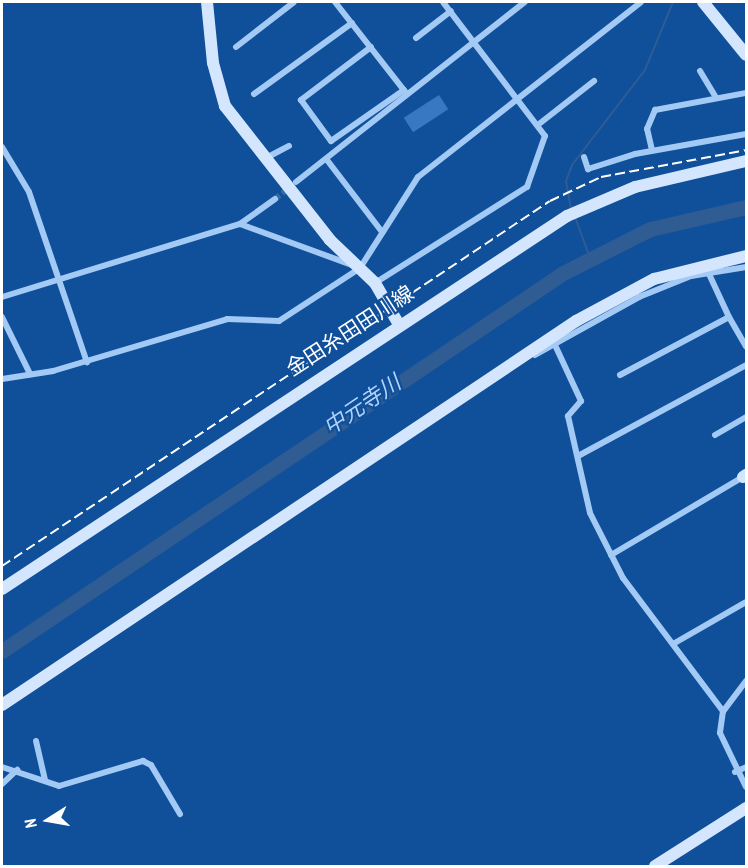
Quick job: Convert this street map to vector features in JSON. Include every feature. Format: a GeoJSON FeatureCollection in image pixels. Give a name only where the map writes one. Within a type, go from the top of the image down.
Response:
{"type":"FeatureCollection","features":[{"type":"Feature","properties":{"kind":"street"},"geometry":{"type":"LineString","coordinates":[[207,2],[220,91],[266,158],[358,267],[379,287],[399,323]]}},
{"type":"Feature","properties":{"kind":"street"},"geometry":{"type":"LineString","coordinates":[[236,46],[294,2]]}},
{"type":"Feature","properties":{"kind":"street"},"geometry":{"type":"LineString","coordinates":[[335,2],[409,96]]}},
{"type":"Feature","properties":{"kind":"street"},"geometry":{"type":"LineString","coordinates":[[379,287],[528,187],[544,136],[539,124],[519,97],[443,2]]}},
{"type":"Feature","properties":{"kind":"street"},"geometry":{"type":"LineString","coordinates":[[296,182],[409,96],[414,87],[525,2]]}},
{"type":"Feature","properties":{"kind":"street"},"geometry":{"type":"LineString","coordinates":[[2,379],[87,362],[227,319],[279,321],[358,267],[418,177],[641,2]]}},
{"type":"Feature","properties":{"kind":"street"},"geometry":{"type":"LineString","coordinates":[[703,2],[747,55]]}},
{"type":"Feature","properties":{"kind":"street"},"geometry":{"type":"LineString","coordinates":[[416,38],[451,11]]}},
{"type":"Feature","properties":{"kind":"street"},"geometry":{"type":"LineString","coordinates":[[254,94],[352,22]]}},
{"type":"Feature","properties":{"kind":"street"},"geometry":{"type":"LineString","coordinates":[[371,47],[301,100],[331,141],[404,90]]}},
{"type":"Feature","properties":{"kind":"street"},"geometry":{"type":"LineString","coordinates":[[700,71],[717,98]]}},
{"type":"Feature","properties":{"kind":"street"},"geometry":{"type":"LineString","coordinates":[[539,124],[594,81]]}},
{"type":"Feature","properties":{"kind":"street"},"geometry":{"type":"LineString","coordinates":[[652,150],[647,129],[655,111],[747,93]]}},
{"type":"Feature","properties":{"kind":"street"},"geometry":{"type":"LineString","coordinates":[[584,157],[588,169],[652,150],[747,134]]}},
{"type":"Feature","properties":{"kind":"street"},"geometry":{"type":"LineString","coordinates":[[266,158],[290,146]]}},
{"type":"Feature","properties":{"kind":"street"},"geometry":{"type":"LineString","coordinates":[[2,147],[29,192],[87,362]]}},
{"type":"Feature","properties":{"kind":"street"},"geometry":{"type":"LineString","coordinates":[[327,160],[382,232]]}},
{"type":"Feature","properties":{"kind":"street","name":"金田糸田田川線"},"geometry":{"type":"LineString","coordinates":[[2,589],[399,323],[567,216],[635,187],[747,161]]}},
{"type":"Feature","properties":{"kind":"street"},"geometry":{"type":"LineString","coordinates":[[2,297],[59,276],[120,264],[240,224],[274,199]]}},
{"type":"Feature","properties":{"kind":"street"},"geometry":{"type":"LineString","coordinates":[[240,224],[358,267]]}},
{"type":"Feature","properties":{"kind":"street"},"geometry":{"type":"LineString","coordinates":[[2,705],[505,365],[654,279],[747,256]]}},
{"type":"Feature","properties":{"kind":"street"},"geometry":{"type":"LineString","coordinates":[[505,365],[555,345],[639,297],[709,274],[747,267]]}},
{"type":"Feature","properties":{"kind":"street"},"geometry":{"type":"LineString","coordinates":[[709,274],[729,317],[747,347]]}},
{"type":"Feature","properties":{"kind":"street"},"geometry":{"type":"LineString","coordinates":[[2,317],[30,374]]}},
{"type":"Feature","properties":{"kind":"street"},"geometry":{"type":"LineString","coordinates":[[620,375],[729,317]]}},
{"type":"Feature","properties":{"kind":"street"},"geometry":{"type":"LineString","coordinates":[[555,345],[581,401],[568,416],[590,513],[611,555],[723,711]]}},
{"type":"Feature","properties":{"kind":"street"},"geometry":{"type":"LineString","coordinates":[[578,456],[747,364]]}},
{"type":"Feature","properties":{"kind":"street"},"geometry":{"type":"LineString","coordinates":[[715,435],[747,417]]}},
{"type":"Feature","properties":{"kind":"street"},"geometry":{"type":"LineString","coordinates":[[611,555],[745,476]]}},
{"type":"Feature","properties":{"kind":"street"},"geometry":{"type":"LineString","coordinates":[[673,644],[747,602]]}},
{"type":"Feature","properties":{"kind":"street"},"geometry":{"type":"LineString","coordinates":[[747,681],[723,711],[721,740],[735,772],[747,787]]}},
{"type":"Feature","properties":{"kind":"street"},"geometry":{"type":"LineString","coordinates":[[36,741],[45,780]]}},
{"type":"Feature","properties":{"kind":"street"},"geometry":{"type":"LineString","coordinates":[[2,767],[17,770],[59,786],[143,761],[151,765],[180,814]]}},
{"type":"Feature","properties":{"kind":"street"},"geometry":{"type":"LineString","coordinates":[[735,772],[747,767]]}},
{"type":"Feature","properties":{"kind":"street"},"geometry":{"type":"LineString","coordinates":[[2,784],[17,770]]}},
{"type":"Feature","properties":{"kind":"street"},"geometry":{"type":"LineString","coordinates":[[658,866],[747,808]]}},
{"type":"Feature","properties":{"kind":"building"},"geometry":{"type":"Polygon","coordinates":[[[439,95],[448,109],[413,132],[404,118],[439,95]]]}},
{"type":"Feature","properties":{"kind":"waterway"},"geometry":{"type":"LineString","coordinates":[[571,209],[566,181],[572,165],[645,70],[673,2]]}},
{"type":"Feature","properties":{"kind":"waterway","name":"中元寺川"},"geometry":{"type":"LineString","coordinates":[[2,651],[563,273],[650,229],[746,207]]}},
{"type":"Feature","properties":{"kind":"waterway"},"geometry":{"type":"LineString","coordinates":[[575,217],[590,258]]}},
{"type":"Feature","properties":{"kind":"tunnel"},"geometry":{"type":"LineString","coordinates":[[275,199],[289,188]]}},
{"type":"Feature","properties":{"kind":"railway"},"geometry":{"type":"LineString","coordinates":[[2,566],[550,201],[601,177],[746,150]]}}]}
